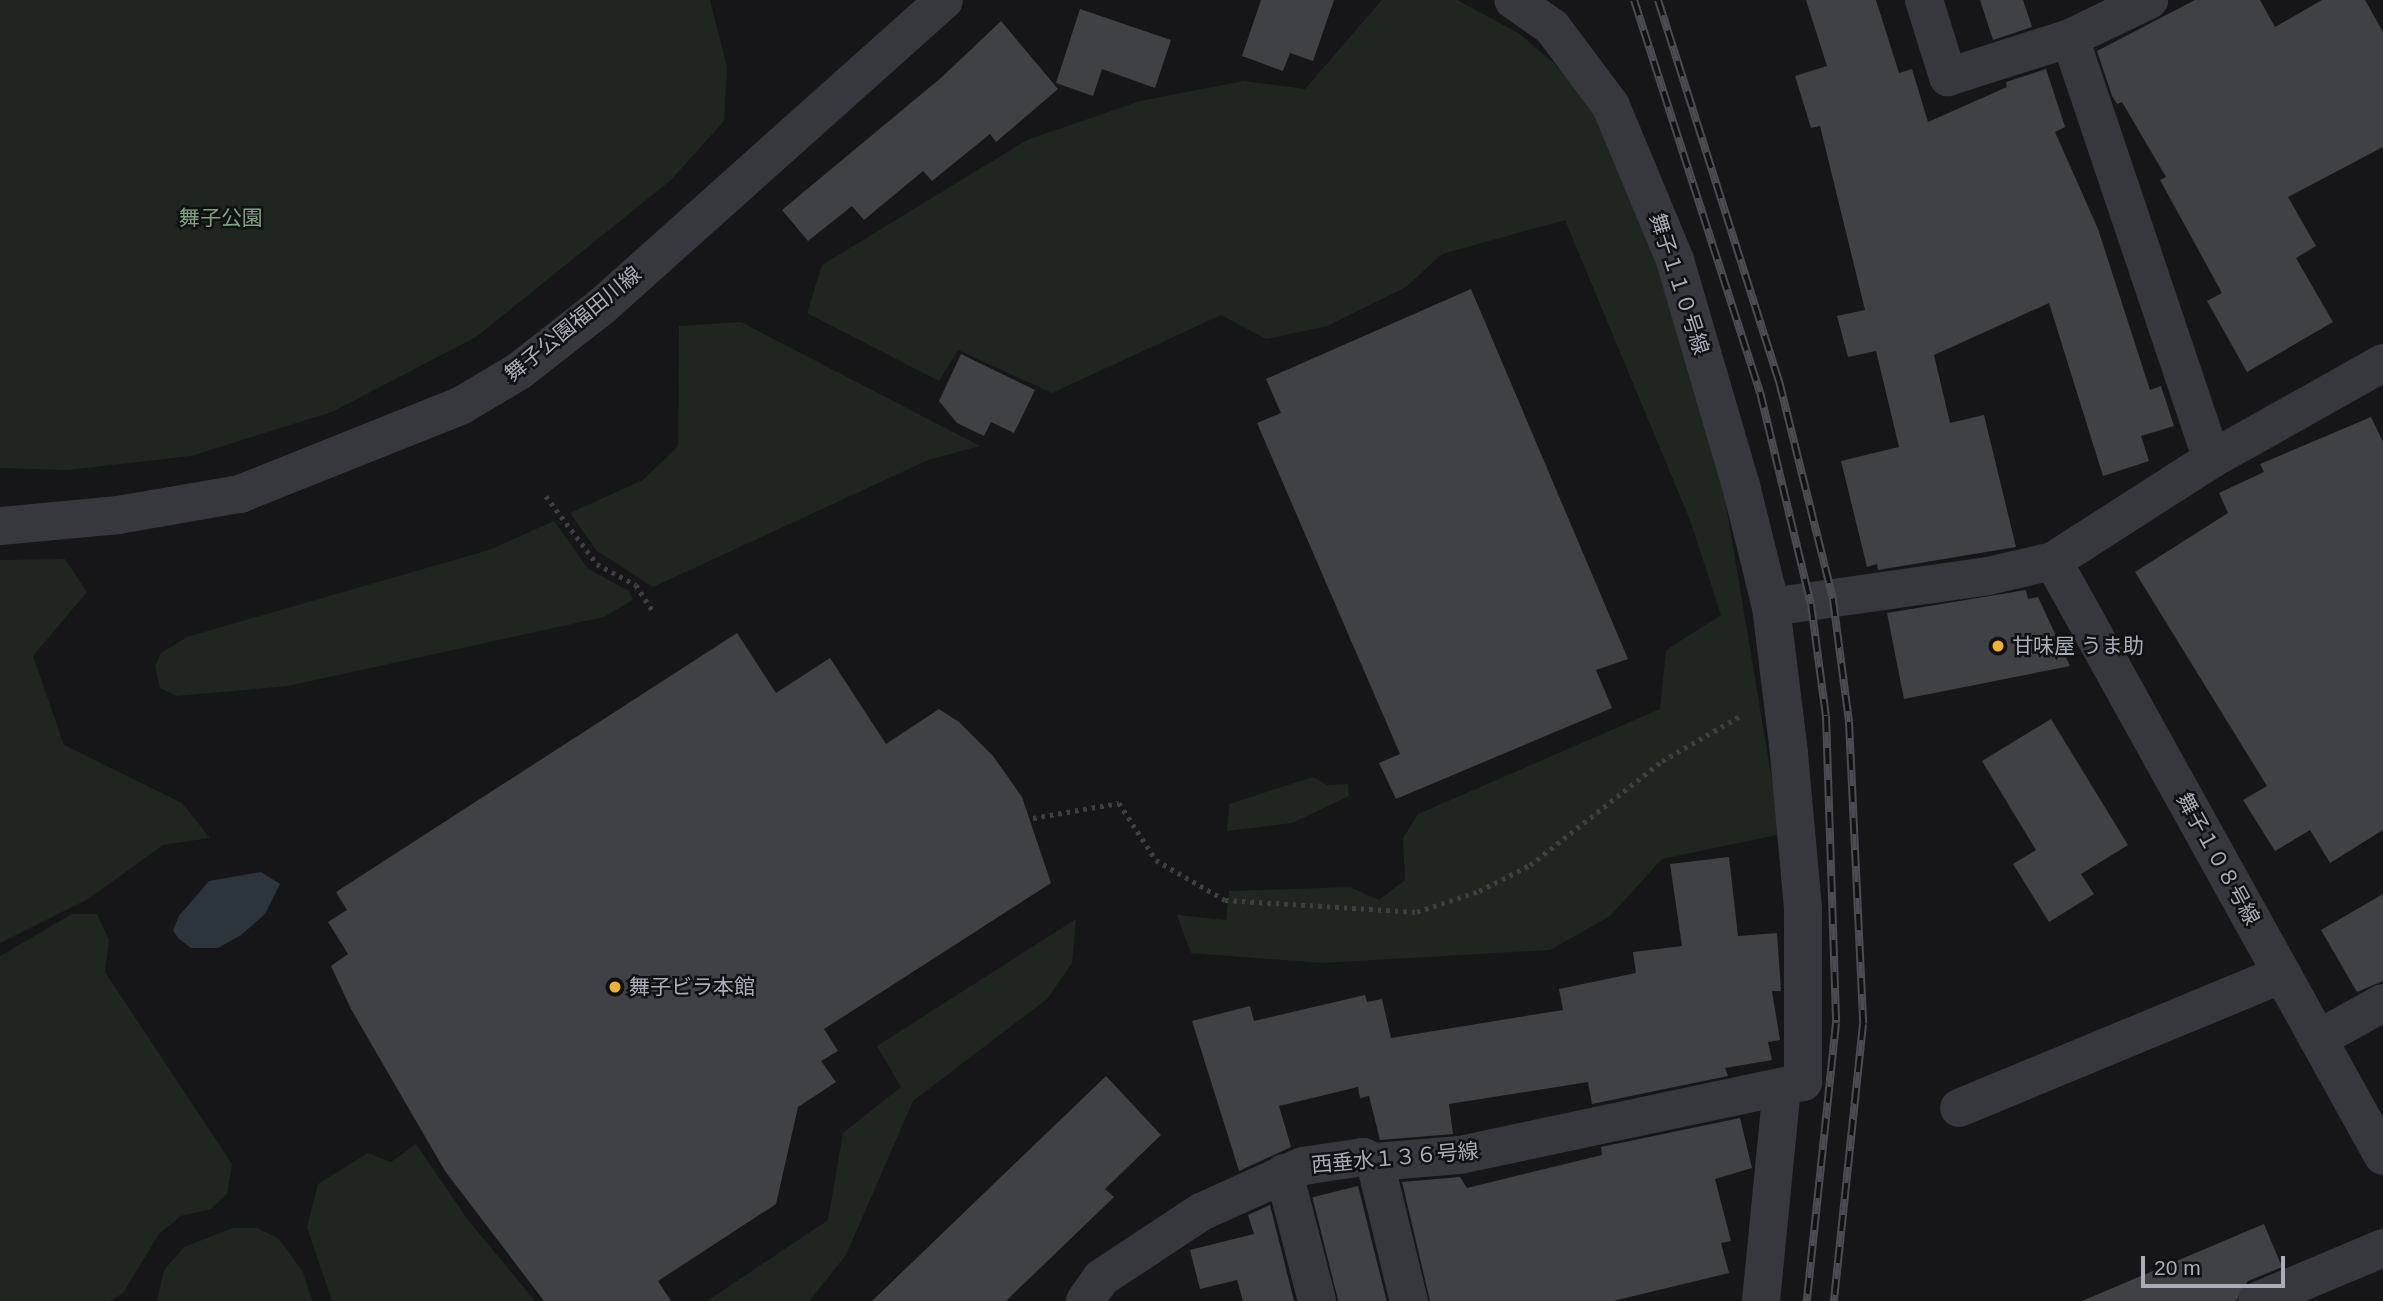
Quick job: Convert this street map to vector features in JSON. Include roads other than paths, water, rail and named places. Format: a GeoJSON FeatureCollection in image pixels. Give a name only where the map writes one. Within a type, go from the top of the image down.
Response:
{"type":"FeatureCollection","features":[{"type":"Feature","properties":{"kind":"street","name":"舞子公園福田川線"},"geometry":{"type":"LineString","coordinates":[[0,526],[118,515],[240,494],[462,405],[519,371],[601,307],[944,0]]}},
{"type":"Feature","properties":{"kind":"street","name":"舞子１１０号線"},"geometry":{"type":"LineString","coordinates":[[1513,0],[1552,27],[1612,106],[1675,260],[1771,607],[1803,908],[1803,1082],[1782,1087]]}},
{"type":"Feature","properties":{"kind":"street"},"geometry":{"type":"LineString","coordinates":[[1924,0],[1948,77],[2070,38],[2149,0]]}},
{"type":"Feature","properties":{"kind":"street"},"geometry":{"type":"LineString","coordinates":[[2070,38],[2213,459]]}},
{"type":"Feature","properties":{"kind":"street"},"geometry":{"type":"LineString","coordinates":[[1771,607],[1988,576],[2053,561],[2213,459],[2383,364]]}},
{"type":"Feature","properties":{"kind":"street","name":"舞子１０８号線"},"geometry":{"type":"LineString","coordinates":[[2053,561],[2383,1156]]}},
{"type":"Feature","properties":{"kind":"street"},"geometry":{"type":"LineString","coordinates":[[1959,1108],[2282,974]]}},
{"type":"Feature","properties":{"kind":"street"},"geometry":{"type":"LineString","coordinates":[[2318,1039],[2383,1003]]}},
{"type":"Feature","properties":{"kind":"street"},"geometry":{"type":"LineString","coordinates":[[1761,1301],[1782,1087]]}},
{"type":"Feature","properties":{"kind":"street","name":"西垂水１３６号線"},"geometry":{"type":"LineString","coordinates":[[1085,1301],[1101,1278],[1130,1256],[1213,1205],[1284,1173],[1363,1157],[1375,1162],[1460,1155],[1782,1087]]}},
{"type":"Feature","properties":{"kind":"street"},"geometry":{"type":"LineString","coordinates":[[1375,1162],[1409,1301]]}},
{"type":"Feature","properties":{"kind":"street"},"geometry":{"type":"LineString","coordinates":[[1284,1173],[1317,1301]]}},
{"type":"Feature","properties":{"kind":"street"},"geometry":{"type":"LineString","coordinates":[[2257,1301],[2383,1248]]}},
{"type":"Feature","properties":{"kind":"railway"},"geometry":{"type":"LineString","coordinates":[[1634,0],[1760,392],[1811,604],[1826,716],[1836,1023],[1807,1301]]}},
{"type":"Feature","properties":{"kind":"railway"},"geometry":{"type":"LineString","coordinates":[[1658,0],[1779,381],[1833,600],[1849,722],[1863,1024],[1834,1301]]}},
{"type":"Feature","properties":{"kind":"place","name":"甘味屋 うま助"},"geometry":{"type":"Point","coordinates":[1998,646]}},
{"type":"Feature","properties":{"kind":"place","name":"舞子ビラ本館"},"geometry":{"type":"Point","coordinates":[615,987]}},
{"type":"Feature","properties":{"kind":"park label","name":"舞子公園"},"geometry":{"type":"Point","coordinates":[221,218]}}]}
